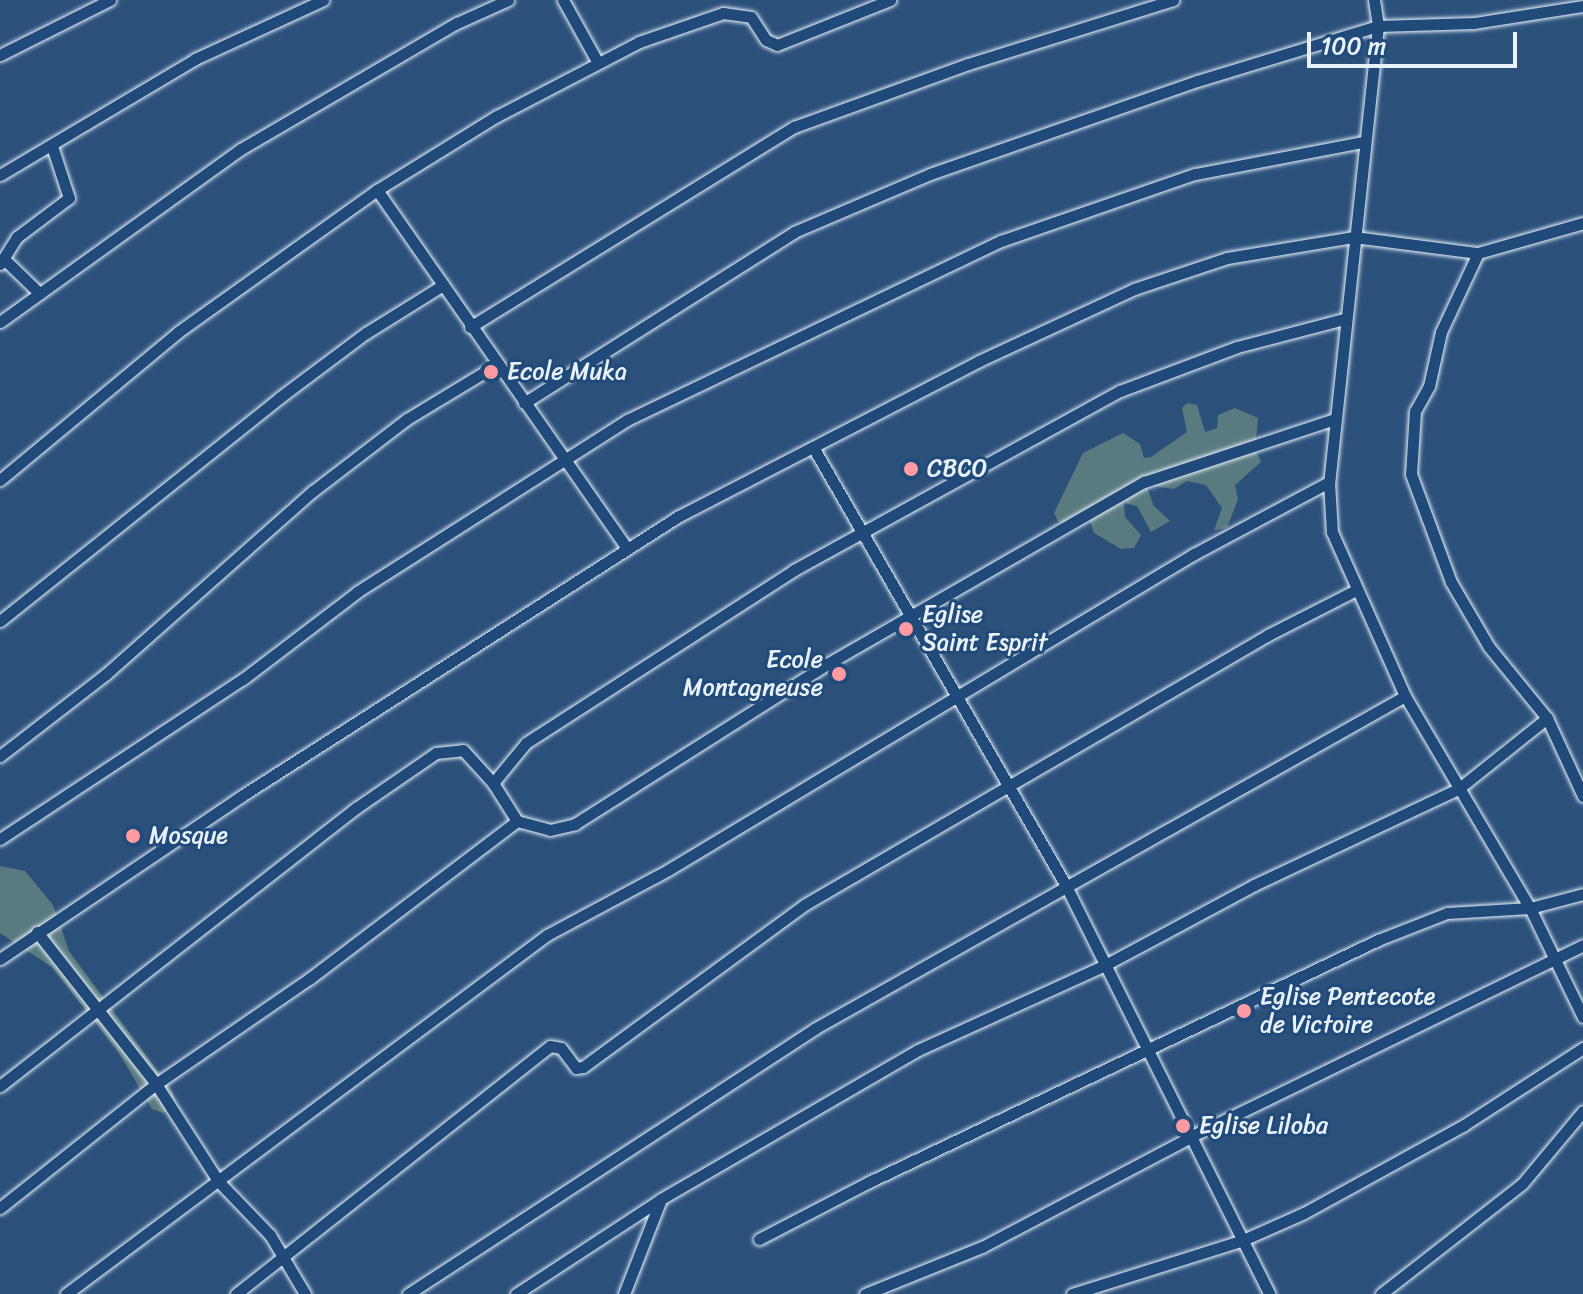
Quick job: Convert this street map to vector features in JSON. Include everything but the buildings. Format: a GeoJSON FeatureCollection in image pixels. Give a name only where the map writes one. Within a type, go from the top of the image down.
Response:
{"type":"FeatureCollection","features":[{"type":"Feature","properties":{"kind":"street"},"geometry":{"type":"LineString","coordinates":[[0,55],[110,0]]}},
{"type":"Feature","properties":{"kind":"street"},"geometry":{"type":"LineString","coordinates":[[0,175],[195,59],[323,0]]}},
{"type":"Feature","properties":{"kind":"street"},"geometry":{"type":"LineString","coordinates":[[0,322],[37,291],[241,149],[457,23],[508,0]]}},
{"type":"Feature","properties":{"kind":"street"},"geometry":{"type":"LineString","coordinates":[[563,0],[598,63]]}},
{"type":"Feature","properties":{"kind":"street"},"geometry":{"type":"LineString","coordinates":[[0,480],[178,332],[377,190],[497,116],[639,42],[723,13],[741,11],[751,17],[766,40],[777,45],[890,0]]}},
{"type":"Feature","properties":{"kind":"street"},"geometry":{"type":"LineString","coordinates":[[470,327],[794,127],[968,64],[1173,0]]}},
{"type":"Feature","properties":{"kind":"street"},"geometry":{"type":"LineString","coordinates":[[1374,0],[1378,26],[1363,142],[1329,482],[1332,532],[1354,591],[1405,696],[1530,908],[1551,959],[1583,1017]]}},
{"type":"Feature","properties":{"kind":"street"},"geometry":{"type":"LineString","coordinates":[[524,403],[794,232],[930,174],[1197,81],[1378,26],[1474,23],[1583,6]]}},
{"type":"Feature","properties":{"kind":"street"},"geometry":{"type":"LineString","coordinates":[[0,839],[243,679],[357,592],[627,420],[1001,241],[1195,174],[1363,142]]}},
{"type":"Feature","properties":{"kind":"street"},"geometry":{"type":"LineString","coordinates":[[37,291],[3,262],[17,237],[69,198],[52,146]]}},
{"type":"Feature","properties":{"kind":"street"},"geometry":{"type":"LineString","coordinates":[[377,190],[627,549]]}},
{"type":"Feature","properties":{"kind":"street"},"geometry":{"type":"LineString","coordinates":[[0,959],[627,549],[979,361],[1134,289],[1227,258],[1354,237],[1478,253],[1583,223]]}},
{"type":"Feature","properties":{"kind":"street"},"geometry":{"type":"LineString","coordinates":[[1478,253],[1441,332],[1429,386],[1415,411],[1411,474],[1451,582],[1489,647],[1547,718],[1583,796]]}},
{"type":"Feature","properties":{"kind":"street"},"geometry":{"type":"LineString","coordinates":[[0,621],[279,398],[366,333],[443,285]]}},
{"type":"Feature","properties":{"kind":"street"},"geometry":{"type":"LineString","coordinates":[[493,783],[526,743],[862,531],[1120,391],[1237,347],[1344,319]]}},
{"type":"Feature","properties":{"kind":"street"},"geometry":{"type":"LineString","coordinates":[[0,756],[106,674],[313,491],[407,419],[496,365]]}},
{"type":"Feature","properties":{"kind":"street"},"geometry":{"type":"LineString","coordinates":[[0,1086],[97,1006],[436,753],[463,750],[493,783],[517,821],[550,830],[575,824],[827,664],[912,618],[1144,482],[1335,419]]}},
{"type":"Feature","properties":{"kind":"street"},"geometry":{"type":"LineString","coordinates":[[813,447],[1065,884],[1194,1135],[1269,1294]]}},
{"type":"Feature","properties":{"kind":"street"},"geometry":{"type":"LineString","coordinates":[[66,1294],[219,1182],[406,1035],[547,935],[668,870],[1194,554],[1329,482]]}},
{"type":"Feature","properties":{"kind":"street"},"geometry":{"type":"LineString","coordinates":[[236,1294],[286,1259],[550,1046],[561,1048],[576,1068],[583,1067],[804,905],[1268,635],[1354,591]]}},
{"type":"Feature","properties":{"kind":"street"},"geometry":{"type":"LineString","coordinates":[[408,1294],[814,1029],[1065,884],[1405,696]]}},
{"type":"Feature","properties":{"kind":"street"},"geometry":{"type":"LineString","coordinates":[[516,1294],[661,1199],[918,1050],[1105,965],[1254,885],[1458,789],[1547,718]]}},
{"type":"Feature","properties":{"kind":"street"},"geometry":{"type":"LineString","coordinates":[[0,1208],[156,1084],[309,979],[517,821]]}},
{"type":"Feature","properties":{"kind":"street"},"geometry":{"type":"LineString","coordinates":[[759,1239],[1148,1050],[1441,915],[1530,908],[1583,894]]}},
{"type":"Feature","properties":{"kind":"street"},"geometry":{"type":"LineString","coordinates":[[37,932],[156,1084],[219,1182],[286,1259],[305,1294]]}},
{"type":"Feature","properties":{"kind":"street"},"geometry":{"type":"LineString","coordinates":[[865,1294],[982,1247],[1194,1135],[1583,945]]}},
{"type":"Feature","properties":{"kind":"street"},"geometry":{"type":"LineString","coordinates":[[1072,1294],[1243,1240],[1464,1125],[1583,1048]]}},
{"type":"Feature","properties":{"kind":"street"},"geometry":{"type":"LineString","coordinates":[[1381,1294],[1522,1184],[1583,1111]]}},
{"type":"Feature","properties":{"kind":"street"},"geometry":{"type":"LineString","coordinates":[[624,1294],[661,1199]]}},
{"type":"Feature","properties":{"kind":"green space"},"geometry":{"type":"Polygon","coordinates":[[[1187,403],[1197,405],[1205,432],[1217,428],[1218,415],[1235,408],[1258,418],[1255,449],[1261,462],[1235,485],[1238,499],[1227,528],[1214,530],[1222,508],[1206,485],[1187,481],[1174,489],[1146,485],[1154,506],[1170,521],[1151,532],[1137,506],[1124,503],[1125,517],[1141,535],[1134,548],[1121,549],[1094,533],[1086,510],[1066,524],[1058,521],[1054,513],[1083,453],[1123,433],[1140,444],[1144,458],[1151,457],[1187,432],[1182,408],[1187,403]]]}},
{"type":"Feature","properties":{"kind":"green space"},"geometry":{"type":"Polygon","coordinates":[[[0,866],[25,871],[53,905],[69,951],[173,1092],[176,1105],[163,1113],[152,1109],[119,1053],[52,967],[0,933],[0,866]]]}},
{"type":"Feature","properties":{"kind":"place","name":"Ecole Muka"},"geometry":{"type":"Point","coordinates":[491,372]}},
{"type":"Feature","properties":{"kind":"place","name":"CBCO"},"geometry":{"type":"Point","coordinates":[911,469]}},
{"type":"Feature","properties":{"kind":"place","name":"Eglise Saint Esprit"},"geometry":{"type":"Point","coordinates":[906,629]}},
{"type":"Feature","properties":{"kind":"place","name":"Ecole Montagneuse"},"geometry":{"type":"Point","coordinates":[839,674]}},
{"type":"Feature","properties":{"kind":"place","name":"Mosque"},"geometry":{"type":"Point","coordinates":[133,836]}},
{"type":"Feature","properties":{"kind":"place","name":"Eglise Pentecote de Victoire"},"geometry":{"type":"Point","coordinates":[1244,1011]}},
{"type":"Feature","properties":{"kind":"place","name":"Eglise Liloba"},"geometry":{"type":"Point","coordinates":[1183,1126]}}]}
